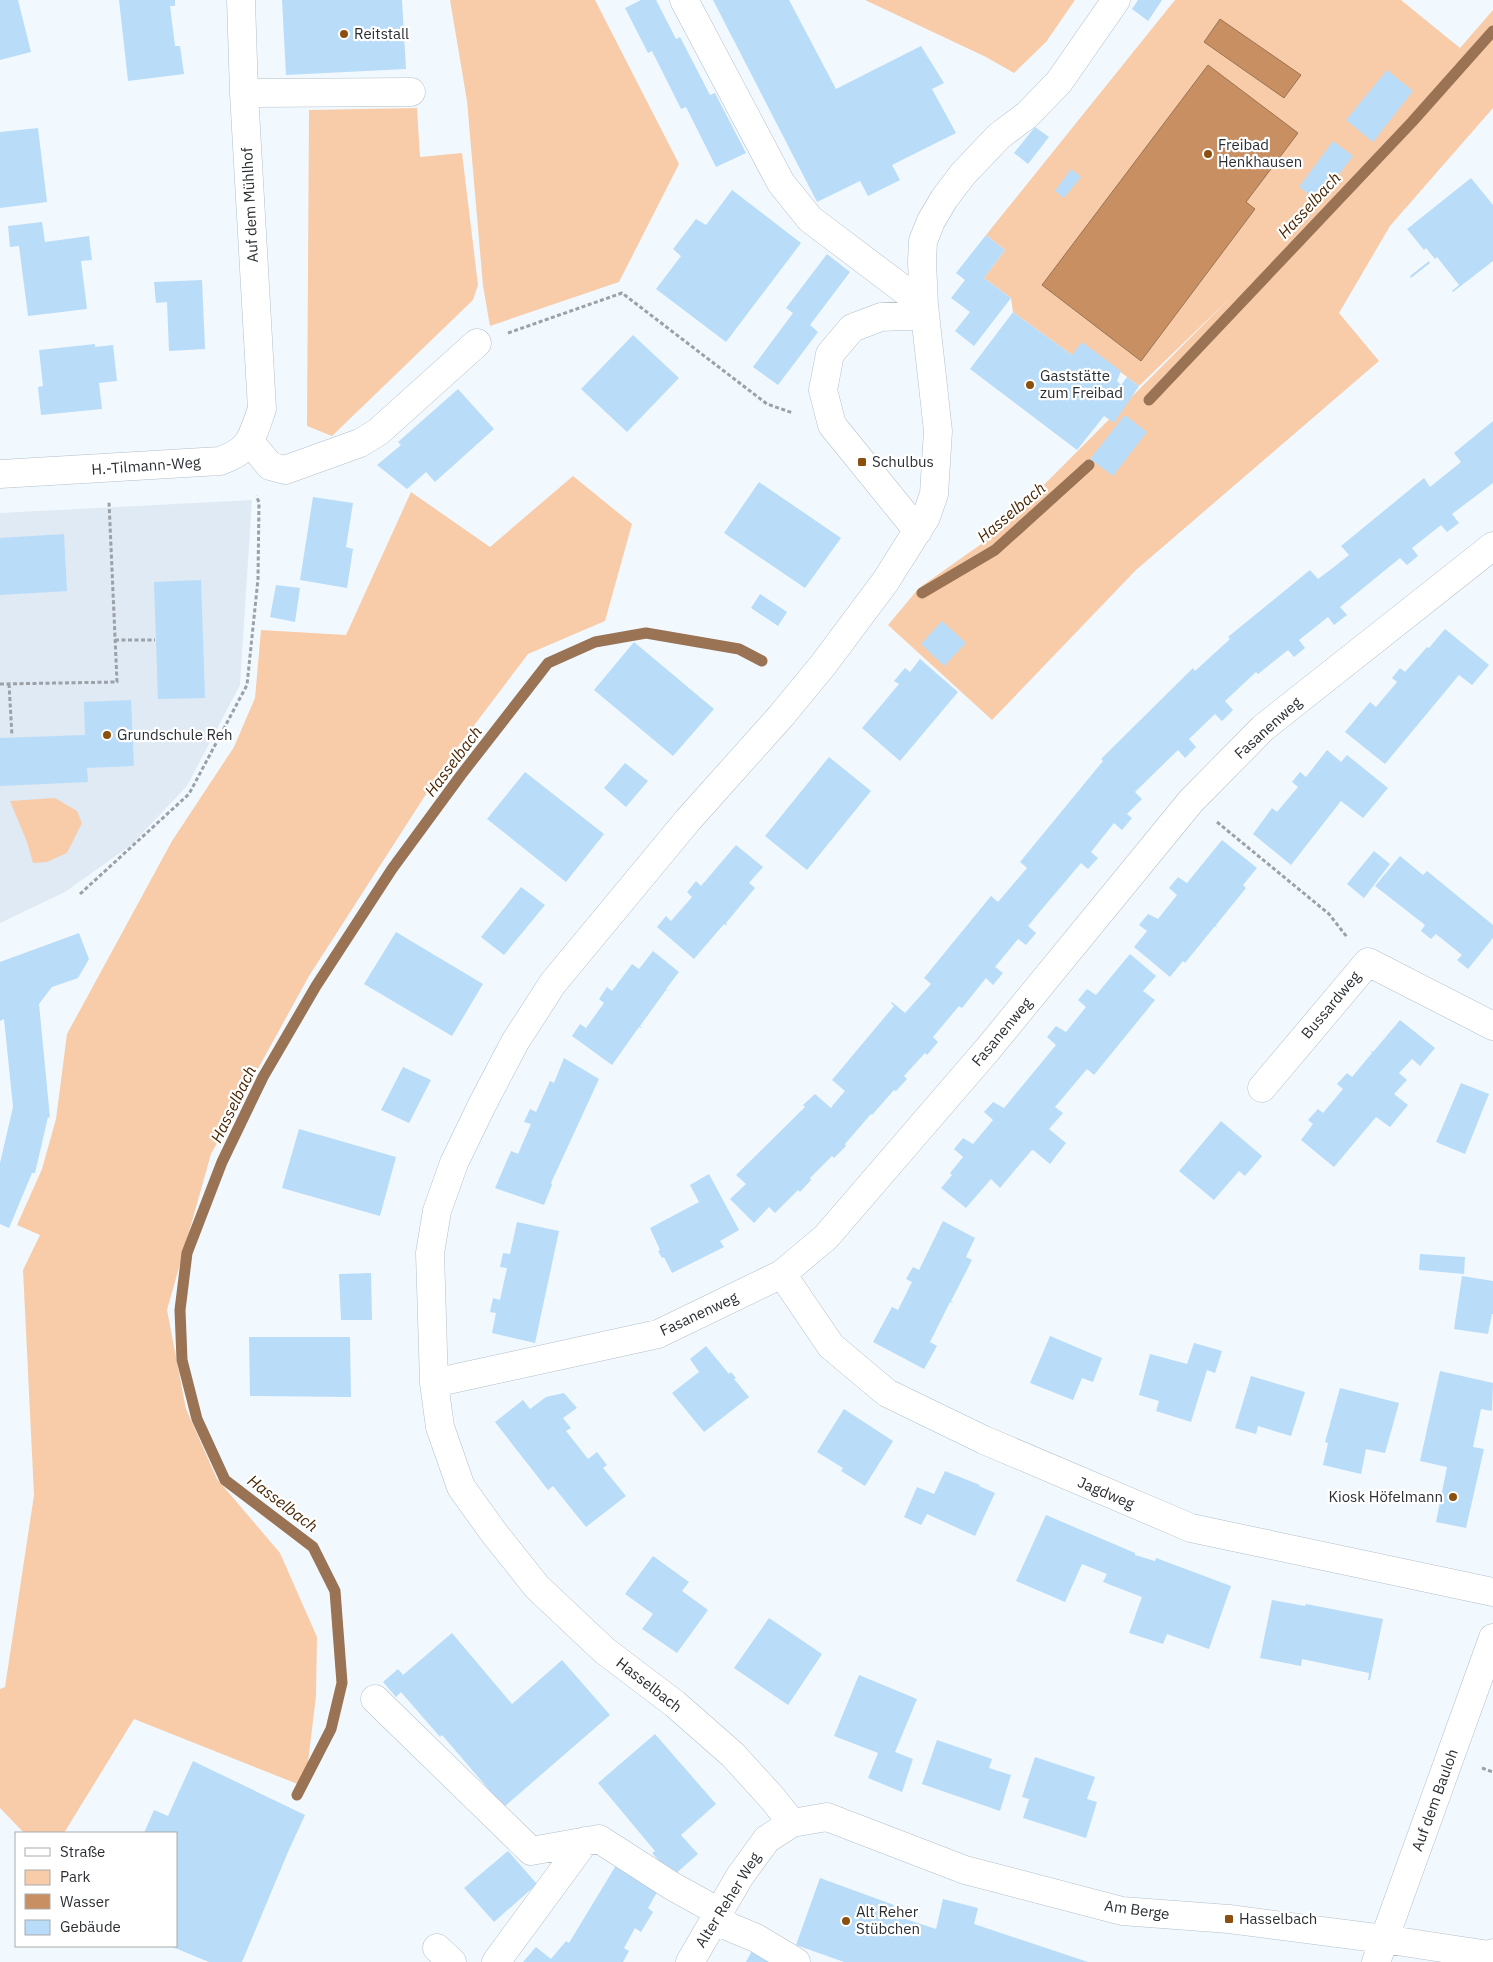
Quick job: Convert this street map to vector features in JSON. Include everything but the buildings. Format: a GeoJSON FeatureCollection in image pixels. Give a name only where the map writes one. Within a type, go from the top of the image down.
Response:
{"type":"FeatureCollection","features":[{"type":"Feature","properties":{"kind":"street","name":"Auf dem Mühlhof"},"geometry":{"type":"LineString","coordinates":[[241,0],[244,93],[262,409],[243,449]]}},
{"type":"Feature","properties":{"kind":"street"},"geometry":{"type":"LineString","coordinates":[[684,0],[781,183],[810,219],[925,310]]}},
{"type":"Feature","properties":{"kind":"street","name":"Hasselbach"},"geometry":{"type":"LineString","coordinates":[[792,1823],[733,1755],[675,1704],[605,1651],[537,1587],[494,1533],[461,1487],[440,1427],[434,1383],[430,1253],[437,1211],[454,1163],[482,1105],[515,1042],[553,983],[688,820],[782,716],[823,665],[885,582],[926,517],[934,494],[938,430],[925,310],[922,262],[923,241],[931,221],[944,199],[963,174],[999,136],[1027,115],[1059,82],[1116,0]]}},
{"type":"Feature","properties":{"kind":"street"},"geometry":{"type":"LineString","coordinates":[[244,93],[411,92]]}},
{"type":"Feature","properties":{"kind":"street"},"geometry":{"type":"LineString","coordinates":[[918,531],[832,425],[823,390],[830,354],[852,328],[881,317],[925,310]]}},
{"type":"Feature","properties":{"kind":"street"},"geometry":{"type":"LineString","coordinates":[[243,449],[270,466],[285,470],[360,443],[378,432],[477,343]]}},
{"type":"Feature","properties":{"kind":"street","name":"H.-Tilmann-Weg"},"geometry":{"type":"LineString","coordinates":[[0,474],[220,461],[243,449]]}},
{"type":"Feature","properties":{"kind":"street","name":"Fasanenweg"},"geometry":{"type":"LineString","coordinates":[[434,1383],[658,1334],[782,1274],[826,1237],[839,1222],[988,1049],[1191,801],[1263,728],[1493,546]]}},
{"type":"Feature","properties":{"kind":"street","name":"Bussardweg"},"geometry":{"type":"LineString","coordinates":[[1262,1088],[1368,962],[1493,1026]]}},
{"type":"Feature","properties":{"kind":"street","name":"Jagdweg"},"geometry":{"type":"LineString","coordinates":[[782,1274],[831,1346],[887,1393],[984,1440],[1191,1528],[1493,1592]]}},
{"type":"Feature","properties":{"kind":"street","name":"Auf dem Bauloh"},"geometry":{"type":"LineString","coordinates":[[1380,1950],[1493,1638]]}},
{"type":"Feature","properties":{"kind":"street"},"geometry":{"type":"LineString","coordinates":[[375,1699],[531,1851],[599,1839],[716,1916],[796,1962]]}},
{"type":"Feature","properties":{"kind":"street","name":"Am Berge"},"geometry":{"type":"LineString","coordinates":[[792,1823],[827,1817],[965,1870],[1122,1911],[1228,1919],[1380,1950],[1490,1955],[1493,1953]]}},
{"type":"Feature","properties":{"kind":"street","name":"Alter Reher Weg"},"geometry":{"type":"LineString","coordinates":[[690,1962],[740,1876],[767,1839],[792,1823]]}},
{"type":"Feature","properties":{"kind":"street"},"geometry":{"type":"LineString","coordinates":[[496,1962],[585,1841]]}},
{"type":"Feature","properties":{"kind":"path"},"geometry":{"type":"LineString","coordinates":[[477,343],[622,293],[766,404],[832,425]]}},
{"type":"Feature","properties":{"kind":"path"},"geometry":{"type":"LineString","coordinates":[[80,894],[189,794],[247,685],[258,579],[259,502],[243,449]]}},
{"type":"Feature","properties":{"kind":"path"},"geometry":{"type":"LineString","coordinates":[[0,684],[117,682],[108,468]]}},
{"type":"Feature","properties":{"kind":"path"},"geometry":{"type":"LineString","coordinates":[[115,640],[154,640]]}},
{"type":"Feature","properties":{"kind":"path"},"geometry":{"type":"LineString","coordinates":[[9,684],[12,736]]}},
{"type":"Feature","properties":{"kind":"path"},"geometry":{"type":"LineString","coordinates":[[1191,801],[1329,914],[1368,962]]}},
{"type":"Feature","properties":{"kind":"shaded area","name":"Grundschule Reh"},"geometry":{"type":"Polygon","coordinates":[[[252,500],[240,685],[187,786],[131,845],[65,892],[0,923],[0,513],[252,500]]]}},
{"type":"Feature","properties":{"kind":"green space"},"geometry":{"type":"Polygon","coordinates":[[[450,0],[595,0],[679,164],[619,282],[490,326],[483,286],[467,101],[450,0]]]}},
{"type":"Feature","properties":{"kind":"green space"},"geometry":{"type":"Polygon","coordinates":[[[865,0],[1075,0],[1046,42],[1014,73],[986,57],[865,0]]]}},
{"type":"Feature","properties":{"kind":"green space"},"geometry":{"type":"Polygon","coordinates":[[[1175,0],[1401,0],[1460,48],[1493,10],[1493,108],[1390,226],[1339,313],[1379,361],[1136,570],[992,720],[888,625],[919,588],[994,535],[1231,297],[1139,386],[1082,343],[1072,355],[1013,312],[1011,298],[984,278],[1005,250],[986,235],[1175,0]]]}},
{"type":"Feature","properties":{"kind":"green space"},"geometry":{"type":"Polygon","coordinates":[[[417,108],[420,157],[462,153],[478,285],[473,300],[332,436],[307,426],[309,110],[417,108]]]}},
{"type":"Feature","properties":{"kind":"green space"},"geometry":{"type":"Polygon","coordinates":[[[573,476],[632,524],[605,621],[528,654],[448,760],[309,976],[211,1154],[167,1310],[186,1409],[217,1479],[280,1553],[317,1637],[316,1696],[305,1787],[134,1719],[65,1832],[23,1832],[0,1808],[0,1689],[5,1687],[34,1495],[23,1270],[40,1235],[17,1225],[42,1169],[56,1119],[67,1034],[172,841],[234,747],[255,698],[261,630],[346,635],[411,492],[490,547],[573,476]]]}},
{"type":"Feature","properties":{"kind":"green space"},"geometry":{"type":"Polygon","coordinates":[[[55,798],[77,811],[82,823],[67,853],[47,862],[33,863],[27,842],[10,801],[55,798]]]}},
{"type":"Feature","properties":{"kind":"water"},"geometry":{"type":"Polygon","coordinates":[[[1220,19],[1301,75],[1284,98],[1204,42],[1220,19]]]}},
{"type":"Feature","properties":{"kind":"water"},"geometry":{"type":"Polygon","coordinates":[[[1208,65],[1298,133],[1246,202],[1255,209],[1141,361],[1042,285],[1208,65]]]}},
{"type":"Feature","properties":{"kind":"waterway","name":"Hasselbach"},"geometry":{"type":"LineString","coordinates":[[1149,400],[1412,122],[1493,31]]}},
{"type":"Feature","properties":{"kind":"waterway","name":"Hasselbach"},"geometry":{"type":"LineString","coordinates":[[922,593],[995,550],[1089,465]]}},
{"type":"Feature","properties":{"kind":"waterway","name":"Hasselbach"},"geometry":{"type":"LineString","coordinates":[[297,1795],[331,1729],[342,1683],[335,1591],[313,1547],[225,1480],[197,1419],[182,1360],[180,1310],[187,1253],[222,1162],[263,1077],[316,986],[392,869],[461,775],[548,663],[595,642],[646,633],[739,649],[762,661]]}},
{"type":"Feature","properties":{"kind":"place","name":"Reitstall"},"geometry":{"type":"Point","coordinates":[344,34]}},
{"type":"Feature","properties":{"kind":"place","name":"Freibad Henkhausen"},"geometry":{"type":"Point","coordinates":[1208,154]}},
{"type":"Feature","properties":{"kind":"place","name":"Gaststätte zum Freibad"},"geometry":{"type":"Point","coordinates":[1030,385]}},
{"type":"Feature","properties":{"kind":"place","name":"Schulbus"},"geometry":{"type":"Point","coordinates":[862,462]}},
{"type":"Feature","properties":{"kind":"place","name":"Grundschule Reh"},"geometry":{"type":"Point","coordinates":[107,735]}},
{"type":"Feature","properties":{"kind":"place","name":"Kiosk Höfelmann"},"geometry":{"type":"Point","coordinates":[1453,1497]}},
{"type":"Feature","properties":{"kind":"place","name":"Hasselbach"},"geometry":{"type":"Point","coordinates":[1229,1919]}},
{"type":"Feature","properties":{"kind":"place","name":"Alt Reher Stübchen"},"geometry":{"type":"Point","coordinates":[846,1921]}}]}
